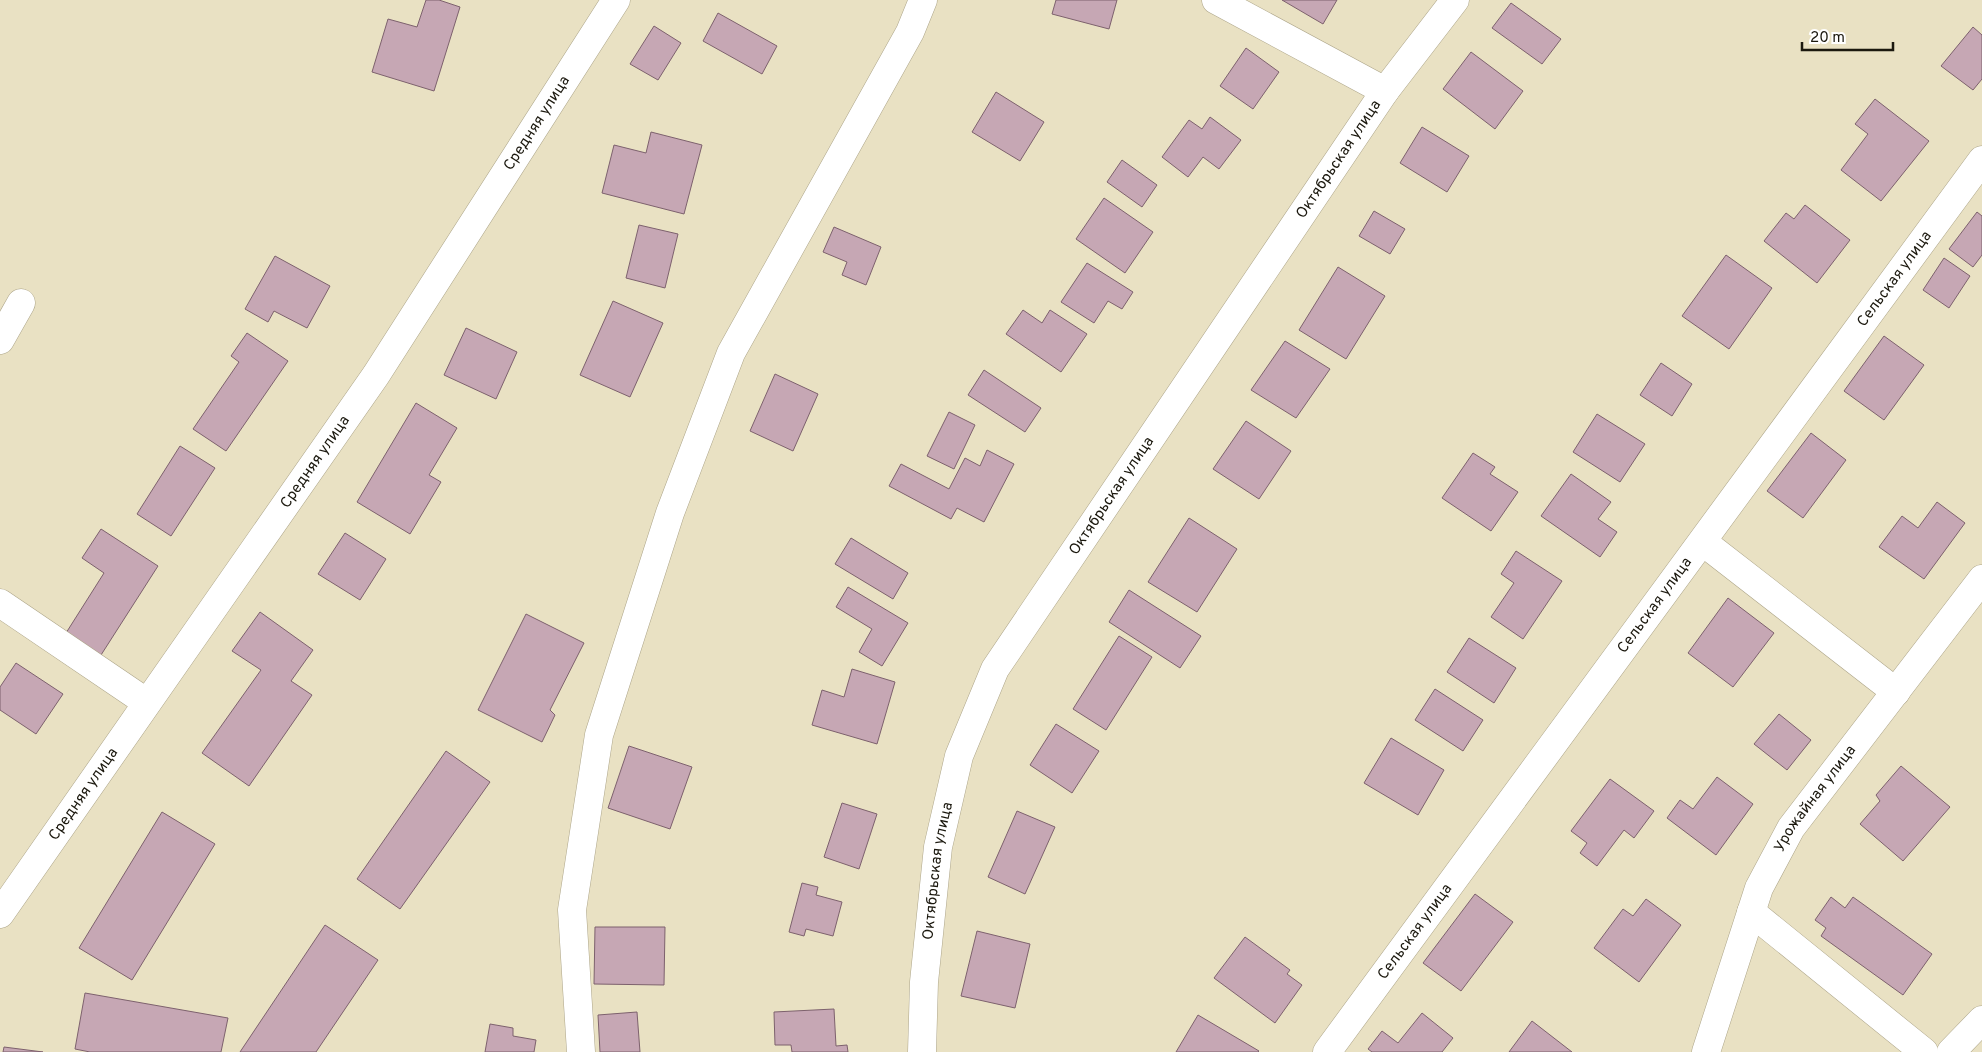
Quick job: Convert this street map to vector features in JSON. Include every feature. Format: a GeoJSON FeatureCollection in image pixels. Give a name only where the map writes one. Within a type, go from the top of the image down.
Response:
{"type":"FeatureCollection","features":[{"type":"Feature","properties":{"kind":"street","name":"Средняя улица"},"geometry":{"type":"LineString","coordinates":[[0,914],[146,702],[376,375],[616,0]]}},
{"type":"Feature","properties":{"kind":"street"},"geometry":{"type":"LineString","coordinates":[[581,1052],[572,910],[599,735],[670,512],[731,354],[910,32],[923,0]]}},
{"type":"Feature","properties":{"kind":"street"},"geometry":{"type":"LineString","coordinates":[[1216,0],[1385,91]]}},
{"type":"Feature","properties":{"kind":"street","name":"Октябрьская улица"},"geometry":{"type":"LineString","coordinates":[[922,1052],[924,982],[938,847],[959,756],[995,669],[1385,91],[1455,0]]}},
{"type":"Feature","properties":{"kind":"street","name":"Сельская улица"},"geometry":{"type":"LineString","coordinates":[[1327,1052],[1982,160]]}},
{"type":"Feature","properties":{"kind":"street"},"geometry":{"type":"LineString","coordinates":[[0,340],[21,303]]}},
{"type":"Feature","properties":{"kind":"street"},"geometry":{"type":"LineString","coordinates":[[1703,542],[1896,692]]}},
{"type":"Feature","properties":{"kind":"street","name":"Урожайная улица"},"geometry":{"type":"LineString","coordinates":[[1706,1052],[1759,888],[1791,828],[1982,579]]}},
{"type":"Feature","properties":{"kind":"street"},"geometry":{"type":"LineString","coordinates":[[0,603],[146,702]]}},
{"type":"Feature","properties":{"kind":"street"},"geometry":{"type":"LineString","coordinates":[[1751,912],[1924,1052]]}},
{"type":"Feature","properties":{"kind":"street"},"geometry":{"type":"LineString","coordinates":[[1951,1052],[1982,1020]]}},
{"type":"Feature","properties":{"kind":"building"},"geometry":{"type":"Polygon","coordinates":[[[426,0],[439,0],[460,7],[434,91],[372,72],[388,19],[417,27],[426,0]]]}},
{"type":"Feature","properties":{"kind":"building"},"geometry":{"type":"Polygon","coordinates":[[[1056,0],[1117,0],[1109,29],[1052,14],[1056,0]]]}},
{"type":"Feature","properties":{"kind":"building"},"geometry":{"type":"Polygon","coordinates":[[[1282,0],[1337,0],[1323,24],[1282,0]]]}},
{"type":"Feature","properties":{"kind":"building"},"geometry":{"type":"Polygon","coordinates":[[[1511,3],[1561,39],[1542,64],[1492,28],[1511,3]]]}},
{"type":"Feature","properties":{"kind":"building"},"geometry":{"type":"Polygon","coordinates":[[[718,13],[777,46],[762,74],[703,41],[718,13]]]}},
{"type":"Feature","properties":{"kind":"building"},"geometry":{"type":"Polygon","coordinates":[[[654,26],[681,43],[658,80],[630,64],[654,26]]]}},
{"type":"Feature","properties":{"kind":"building"},"geometry":{"type":"Polygon","coordinates":[[[1973,27],[1982,35],[1982,79],[1973,90],[1941,66],[1973,27]]]}},
{"type":"Feature","properties":{"kind":"building"},"geometry":{"type":"Polygon","coordinates":[[[1246,48],[1279,72],[1253,109],[1220,86],[1246,48]]]}},
{"type":"Feature","properties":{"kind":"building"},"geometry":{"type":"Polygon","coordinates":[[[1471,52],[1523,91],[1495,129],[1443,89],[1471,52]]]}},
{"type":"Feature","properties":{"kind":"building"},"geometry":{"type":"Polygon","coordinates":[[[996,92],[1044,122],[1020,161],[972,132],[996,92]]]}},
{"type":"Feature","properties":{"kind":"building"},"geometry":{"type":"Polygon","coordinates":[[[1875,99],[1929,141],[1881,201],[1841,170],[1868,134],[1855,124],[1875,99]]]}},
{"type":"Feature","properties":{"kind":"building"},"geometry":{"type":"Polygon","coordinates":[[[1210,117],[1241,140],[1219,169],[1203,157],[1188,177],[1162,157],[1189,120],[1202,129],[1210,117]]]}},
{"type":"Feature","properties":{"kind":"building"},"geometry":{"type":"Polygon","coordinates":[[[1422,127],[1469,156],[1447,192],[1400,163],[1422,127]]]}},
{"type":"Feature","properties":{"kind":"building"},"geometry":{"type":"Polygon","coordinates":[[[651,132],[702,145],[684,214],[602,193],[614,145],[646,153],[651,132]]]}},
{"type":"Feature","properties":{"kind":"building"},"geometry":{"type":"Polygon","coordinates":[[[1122,160],[1157,185],[1142,207],[1107,182],[1122,160]]]}},
{"type":"Feature","properties":{"kind":"building"},"geometry":{"type":"Polygon","coordinates":[[[1104,198],[1153,232],[1125,273],[1076,239],[1104,198]]]}},
{"type":"Feature","properties":{"kind":"building"},"geometry":{"type":"Polygon","coordinates":[[[1805,205],[1850,240],[1817,283],[1764,241],[1786,213],[1794,219],[1805,205]]]}},
{"type":"Feature","properties":{"kind":"building"},"geometry":{"type":"Polygon","coordinates":[[[1374,211],[1405,229],[1390,254],[1359,236],[1374,211]]]}},
{"type":"Feature","properties":{"kind":"building"},"geometry":{"type":"Polygon","coordinates":[[[1977,212],[1982,216],[1982,255],[1973,267],[1949,249],[1977,212]]]}},
{"type":"Feature","properties":{"kind":"building"},"geometry":{"type":"Polygon","coordinates":[[[639,225],[678,234],[665,288],[626,278],[639,225]]]}},
{"type":"Feature","properties":{"kind":"building"},"geometry":{"type":"Polygon","coordinates":[[[834,227],[881,247],[866,285],[842,275],[847,262],[823,252],[834,227]]]}},
{"type":"Feature","properties":{"kind":"building"},"geometry":{"type":"Polygon","coordinates":[[[1726,255],[1772,288],[1729,349],[1682,316],[1726,255]]]}},
{"type":"Feature","properties":{"kind":"building"},"geometry":{"type":"Polygon","coordinates":[[[275,256],[330,286],[307,328],[274,311],[268,322],[245,309],[275,256]]]}},
{"type":"Feature","properties":{"kind":"building"},"geometry":{"type":"Polygon","coordinates":[[[1944,258],[1970,276],[1949,308],[1923,290],[1944,258]]]}},
{"type":"Feature","properties":{"kind":"building"},"geometry":{"type":"Polygon","coordinates":[[[1087,263],[1133,292],[1122,309],[1108,301],[1094,323],[1061,302],[1087,263]]]}},
{"type":"Feature","properties":{"kind":"building"},"geometry":{"type":"Polygon","coordinates":[[[1338,267],[1385,296],[1346,359],[1299,330],[1338,267]]]}},
{"type":"Feature","properties":{"kind":"building"},"geometry":{"type":"Polygon","coordinates":[[[613,301],[663,323],[630,397],[580,375],[613,301]]]}},
{"type":"Feature","properties":{"kind":"building"},"geometry":{"type":"Polygon","coordinates":[[[1023,310],[1042,323],[1050,310],[1087,334],[1061,372],[1006,334],[1023,310]]]}},
{"type":"Feature","properties":{"kind":"building"},"geometry":{"type":"Polygon","coordinates":[[[466,328],[517,352],[496,399],[444,375],[466,328]]]}},
{"type":"Feature","properties":{"kind":"building"},"geometry":{"type":"Polygon","coordinates":[[[247,333],[288,361],[226,451],[193,429],[239,362],[231,356],[247,333]]]}},
{"type":"Feature","properties":{"kind":"building"},"geometry":{"type":"Polygon","coordinates":[[[1884,336],[1924,365],[1884,420],[1844,391],[1884,336]]]}},
{"type":"Feature","properties":{"kind":"building"},"geometry":{"type":"Polygon","coordinates":[[[1285,341],[1330,369],[1296,418],[1251,390],[1285,341]]]}},
{"type":"Feature","properties":{"kind":"building"},"geometry":{"type":"Polygon","coordinates":[[[1661,363],[1692,384],[1672,416],[1640,395],[1661,363]]]}},
{"type":"Feature","properties":{"kind":"building"},"geometry":{"type":"Polygon","coordinates":[[[984,370],[1041,408],[1025,432],[968,395],[984,370]]]}},
{"type":"Feature","properties":{"kind":"building"},"geometry":{"type":"Polygon","coordinates":[[[775,374],[818,394],[793,451],[750,431],[775,374]]]}},
{"type":"Feature","properties":{"kind":"building"},"geometry":{"type":"Polygon","coordinates":[[[416,403],[457,428],[429,475],[441,482],[410,534],[357,502],[416,403]]]}},
{"type":"Feature","properties":{"kind":"building"},"geometry":{"type":"Polygon","coordinates":[[[949,412],[975,425],[954,469],[927,456],[949,412]]]}},
{"type":"Feature","properties":{"kind":"building"},"geometry":{"type":"Polygon","coordinates":[[[1597,414],[1645,444],[1620,482],[1573,452],[1597,414]]]}},
{"type":"Feature","properties":{"kind":"building"},"geometry":{"type":"Polygon","coordinates":[[[1246,421],[1291,451],[1259,499],[1213,469],[1246,421]]]}},
{"type":"Feature","properties":{"kind":"building"},"geometry":{"type":"Polygon","coordinates":[[[1811,433],[1846,460],[1803,518],[1767,491],[1811,433]]]}},
{"type":"Feature","properties":{"kind":"building"},"geometry":{"type":"Polygon","coordinates":[[[180,446],[215,468],[171,536],[137,514],[180,446]]]}},
{"type":"Feature","properties":{"kind":"building"},"geometry":{"type":"Polygon","coordinates":[[[987,450],[1014,464],[984,522],[957,508],[951,519],[889,486],[901,464],[949,489],[965,458],[980,466],[987,450]]]}},
{"type":"Feature","properties":{"kind":"building"},"geometry":{"type":"Polygon","coordinates":[[[1473,453],[1495,467],[1490,474],[1518,492],[1491,531],[1442,498],[1473,453]]]}},
{"type":"Feature","properties":{"kind":"building"},"geometry":{"type":"Polygon","coordinates":[[[1571,474],[1611,502],[1598,519],[1617,532],[1600,557],[1541,516],[1571,474]]]}},
{"type":"Feature","properties":{"kind":"building"},"geometry":{"type":"Polygon","coordinates":[[[1937,502],[1965,523],[1924,579],[1879,547],[1902,516],[1918,528],[1937,502]]]}},
{"type":"Feature","properties":{"kind":"building"},"geometry":{"type":"Polygon","coordinates":[[[1189,518],[1237,549],[1197,612],[1148,582],[1189,518]]]}},
{"type":"Feature","properties":{"kind":"building"},"geometry":{"type":"Polygon","coordinates":[[[101,529],[158,566],[101,655],[66,633],[104,573],[82,558],[101,529]]]}},
{"type":"Feature","properties":{"kind":"building"},"geometry":{"type":"Polygon","coordinates":[[[345,533],[386,559],[360,600],[318,574],[345,533]]]}},
{"type":"Feature","properties":{"kind":"building"},"geometry":{"type":"Polygon","coordinates":[[[851,538],[908,573],[893,599],[835,564],[851,538]]]}},
{"type":"Feature","properties":{"kind":"building"},"geometry":{"type":"Polygon","coordinates":[[[1516,551],[1562,581],[1523,639],[1491,617],[1514,583],[1501,574],[1516,551]]]}},
{"type":"Feature","properties":{"kind":"building"},"geometry":{"type":"Polygon","coordinates":[[[848,587],[908,623],[882,666],[859,652],[872,629],[836,607],[848,587]]]}},
{"type":"Feature","properties":{"kind":"building"},"geometry":{"type":"Polygon","coordinates":[[[1129,590],[1201,636],[1180,668],[1109,622],[1129,590]]]}},
{"type":"Feature","properties":{"kind":"building"},"geometry":{"type":"Polygon","coordinates":[[[1728,598],[1774,633],[1733,687],[1688,653],[1728,598]]]}},
{"type":"Feature","properties":{"kind":"building"},"geometry":{"type":"Polygon","coordinates":[[[260,612],[313,650],[291,681],[312,695],[249,786],[202,753],[261,670],[232,651],[260,612]]]}},
{"type":"Feature","properties":{"kind":"building"},"geometry":{"type":"Polygon","coordinates":[[[526,614],[584,643],[550,710],[555,715],[542,742],[478,710],[526,614]]]}},
{"type":"Feature","properties":{"kind":"building"},"geometry":{"type":"Polygon","coordinates":[[[1119,636],[1152,657],[1106,730],[1073,709],[1119,636]]]}},
{"type":"Feature","properties":{"kind":"building"},"geometry":{"type":"Polygon","coordinates":[[[1469,638],[1516,668],[1494,703],[1447,672],[1469,638]]]}},
{"type":"Feature","properties":{"kind":"building"},"geometry":{"type":"Polygon","coordinates":[[[16,663],[63,694],[36,734],[0,710],[0,687],[16,663]]]}},
{"type":"Feature","properties":{"kind":"building"},"geometry":{"type":"Polygon","coordinates":[[[852,669],[895,682],[877,744],[812,725],[822,690],[844,697],[852,669]]]}},
{"type":"Feature","properties":{"kind":"building"},"geometry":{"type":"Polygon","coordinates":[[[1435,689],[1483,720],[1463,751],[1415,720],[1435,689]]]}},
{"type":"Feature","properties":{"kind":"building"},"geometry":{"type":"Polygon","coordinates":[[[1779,714],[1811,740],[1787,770],[1754,744],[1779,714]]]}},
{"type":"Feature","properties":{"kind":"building"},"geometry":{"type":"Polygon","coordinates":[[[1056,724],[1099,751],[1072,793],[1030,765],[1056,724]]]}},
{"type":"Feature","properties":{"kind":"building"},"geometry":{"type":"Polygon","coordinates":[[[1391,738],[1444,770],[1418,815],[1364,783],[1391,738]]]}},
{"type":"Feature","properties":{"kind":"building"},"geometry":{"type":"Polygon","coordinates":[[[629,746],[692,767],[670,829],[608,808],[629,746]]]}},
{"type":"Feature","properties":{"kind":"building"},"geometry":{"type":"Polygon","coordinates":[[[446,751],[490,782],[400,909],[357,879],[446,751]]]}},
{"type":"Feature","properties":{"kind":"building"},"geometry":{"type":"Polygon","coordinates":[[[1901,766],[1950,807],[1903,861],[1860,824],[1880,801],[1876,795],[1901,766]]]}},
{"type":"Feature","properties":{"kind":"building"},"geometry":{"type":"Polygon","coordinates":[[[1717,777],[1753,804],[1716,855],[1667,818],[1680,800],[1693,809],[1717,777]]]}},
{"type":"Feature","properties":{"kind":"building"},"geometry":{"type":"Polygon","coordinates":[[[1610,779],[1654,811],[1634,838],[1624,830],[1597,866],[1580,853],[1587,843],[1571,831],[1610,779]]]}},
{"type":"Feature","properties":{"kind":"building"},"geometry":{"type":"Polygon","coordinates":[[[842,803],[877,814],[859,869],[824,857],[842,803]]]}},
{"type":"Feature","properties":{"kind":"building"},"geometry":{"type":"Polygon","coordinates":[[[1017,811],[1055,827],[1025,894],[988,877],[1017,811]]]}},
{"type":"Feature","properties":{"kind":"building"},"geometry":{"type":"Polygon","coordinates":[[[162,812],[215,844],[132,980],[79,948],[162,812]]]}},
{"type":"Feature","properties":{"kind":"building"},"geometry":{"type":"Polygon","coordinates":[[[802,883],[818,887],[816,895],[842,902],[833,936],[806,929],[804,936],[789,932],[802,883]]]}},
{"type":"Feature","properties":{"kind":"building"},"geometry":{"type":"Polygon","coordinates":[[[1475,894],[1513,922],[1461,991],[1423,963],[1475,894]]]}},
{"type":"Feature","properties":{"kind":"building"},"geometry":{"type":"Polygon","coordinates":[[[1831,897],[1845,908],[1853,897],[1932,954],[1903,995],[1821,936],[1826,928],[1815,920],[1831,897]]]}},
{"type":"Feature","properties":{"kind":"building"},"geometry":{"type":"Polygon","coordinates":[[[1646,899],[1681,925],[1639,982],[1594,948],[1623,909],[1633,916],[1646,899]]]}},
{"type":"Feature","properties":{"kind":"building"},"geometry":{"type":"Polygon","coordinates":[[[325,925],[378,960],[316,1052],[240,1052],[325,925]]]}},
{"type":"Feature","properties":{"kind":"building"},"geometry":{"type":"Polygon","coordinates":[[[595,927],[665,927],[664,985],[594,984],[595,927]]]}},
{"type":"Feature","properties":{"kind":"building"},"geometry":{"type":"Polygon","coordinates":[[[977,931],[1030,944],[1015,1008],[961,996],[977,931]]]}},
{"type":"Feature","properties":{"kind":"building"},"geometry":{"type":"Polygon","coordinates":[[[1245,937],[1290,970],[1287,974],[1302,985],[1275,1023],[1214,978],[1245,937]]]}},
{"type":"Feature","properties":{"kind":"building"},"geometry":{"type":"Polygon","coordinates":[[[85,993],[228,1018],[221,1052],[90,1052],[75,1049],[85,993]]]}},
{"type":"Feature","properties":{"kind":"building"},"geometry":{"type":"Polygon","coordinates":[[[834,1009],[836,1046],[847,1045],[848,1052],[792,1052],[791,1045],[775,1045],[774,1012],[834,1009]]]}},
{"type":"Feature","properties":{"kind":"building"},"geometry":{"type":"Polygon","coordinates":[[[637,1012],[640,1052],[600,1052],[598,1015],[637,1012]]]}},
{"type":"Feature","properties":{"kind":"building"},"geometry":{"type":"Polygon","coordinates":[[[1422,1013],[1453,1038],[1442,1052],[1372,1052],[1368,1049],[1382,1031],[1398,1043],[1422,1013]]]}},
{"type":"Feature","properties":{"kind":"building"},"geometry":{"type":"Polygon","coordinates":[[[1198,1015],[1259,1051],[1176,1052],[1198,1015]]]}},
{"type":"Feature","properties":{"kind":"building"},"geometry":{"type":"Polygon","coordinates":[[[1532,1021],[1572,1052],[1509,1052],[1532,1021]]]}},
{"type":"Feature","properties":{"kind":"building"},"geometry":{"type":"Polygon","coordinates":[[[490,1024],[513,1028],[513,1036],[536,1040],[534,1052],[485,1052],[490,1024]]]}},
{"type":"Feature","properties":{"kind":"building"},"geometry":{"type":"Polygon","coordinates":[[[4,1047],[43,1052],[3,1052],[4,1047]]]}}]}
